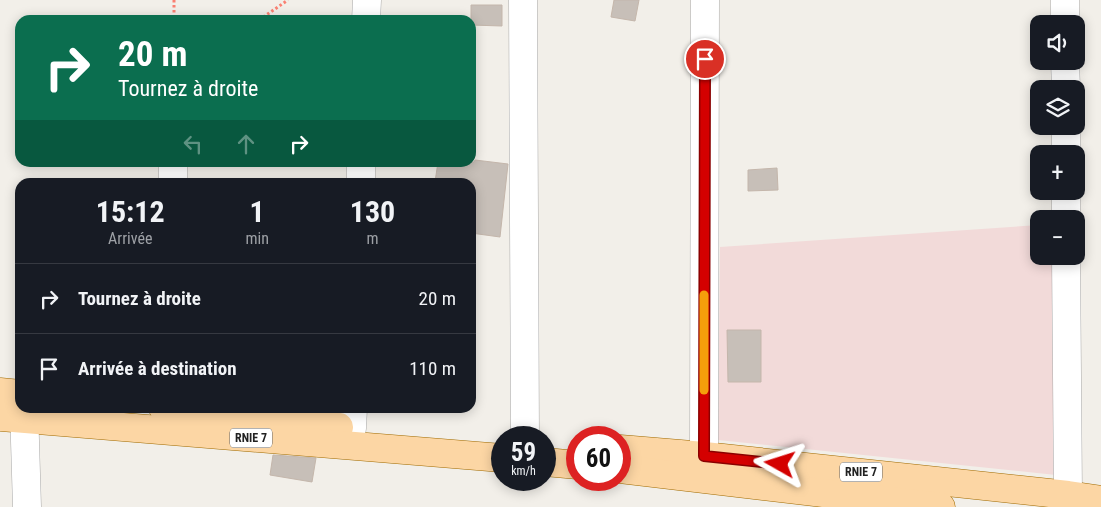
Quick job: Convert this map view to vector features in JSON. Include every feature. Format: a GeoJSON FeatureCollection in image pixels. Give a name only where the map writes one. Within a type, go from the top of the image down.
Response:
{"type":"FeatureCollection","features":[{"type":"Feature","properties":{"kind":"main road","name":"RNIE 7"},"geometry":{"type":"LineString","coordinates":[[0,392],[15,407]]}},
{"type":"Feature","properties":{"kind":"main road","name":"RNIE 7"},"geometry":{"type":"LineString","coordinates":[[57,413],[491,457]]}},
{"type":"Feature","properties":{"kind":"main road","name":"RNIE 7"},"geometry":{"type":"LineString","coordinates":[[261,413],[352,418],[491,438]]}},
{"type":"Feature","properties":{"kind":"main road","name":"RNIE 7"},"geometry":{"type":"LineString","coordinates":[[631,450],[704,456],[1101,500]]}},
{"type":"Feature","properties":{"kind":"main road","name":"RNIE 7"},"geometry":{"type":"LineString","coordinates":[[631,471],[941,507]]}},
{"type":"Feature","properties":{"kind":"street"},"geometry":{"type":"LineString","coordinates":[[366,15],[367,0]]}},
{"type":"Feature","properties":{"kind":"street"},"geometry":{"type":"LineString","coordinates":[[523,0],[525,426]]}},
{"type":"Feature","properties":{"kind":"street"},"geometry":{"type":"LineString","coordinates":[[704,456],[705,0]]}},
{"type":"Feature","properties":{"kind":"street"},"geometry":{"type":"LineString","coordinates":[[1065,0],[1065,15]]}},
{"type":"Feature","properties":{"kind":"street"},"geometry":{"type":"LineString","coordinates":[[1066,265],[1068,495]]}},
{"type":"Feature","properties":{"kind":"street"},"geometry":{"type":"LineString","coordinates":[[17,413],[27,507]]}},
{"type":"Feature","properties":{"kind":"path"},"geometry":{"type":"LineString","coordinates":[[174,0],[174,15]]}},
{"type":"Feature","properties":{"kind":"path"},"geometry":{"type":"LineString","coordinates":[[266,15],[288,0]]}},
{"type":"Feature","properties":{"kind":"shaded area"},"geometry":{"type":"Polygon","coordinates":[[[1030,226],[1030,265],[1056,265],[1056,475],[718,440],[720,247],[1030,226]]]}},
{"type":"Feature","properties":{"kind":"building"},"geometry":{"type":"Polygon","coordinates":[[[614,0],[639,0],[635,21],[611,17],[614,0]]]}},
{"type":"Feature","properties":{"kind":"building"},"geometry":{"type":"Polygon","coordinates":[[[471,5],[502,5],[502,26],[476,25],[476,15],[471,15],[471,5]]]}},
{"type":"Feature","properties":{"kind":"building"},"geometry":{"type":"Polygon","coordinates":[[[476,160],[508,164],[500,237],[476,234],[476,178],[436,178],[437,167],[476,167],[476,160]]]}},
{"type":"Feature","properties":{"kind":"building"},"geometry":{"type":"Polygon","coordinates":[[[777,168],[778,190],[748,191],[748,170],[777,168]]]}},
{"type":"Feature","properties":{"kind":"building"},"geometry":{"type":"Polygon","coordinates":[[[727,330],[761,330],[761,382],[728,382],[727,330]]]}},
{"type":"Feature","properties":{"kind":"building"},"geometry":{"type":"Polygon","coordinates":[[[273,455],[316,458],[312,482],[270,475],[273,455]]]}},
{"type":"Feature","properties":{"kind":"slow traffic"},"geometry":{"type":"LineString","coordinates":[[704,295],[704,390]]}},
{"type":"Feature","properties":{"kind":"route"},"geometry":{"type":"LineString","coordinates":[[705,59],[704,456],[780,464]]}}]}
